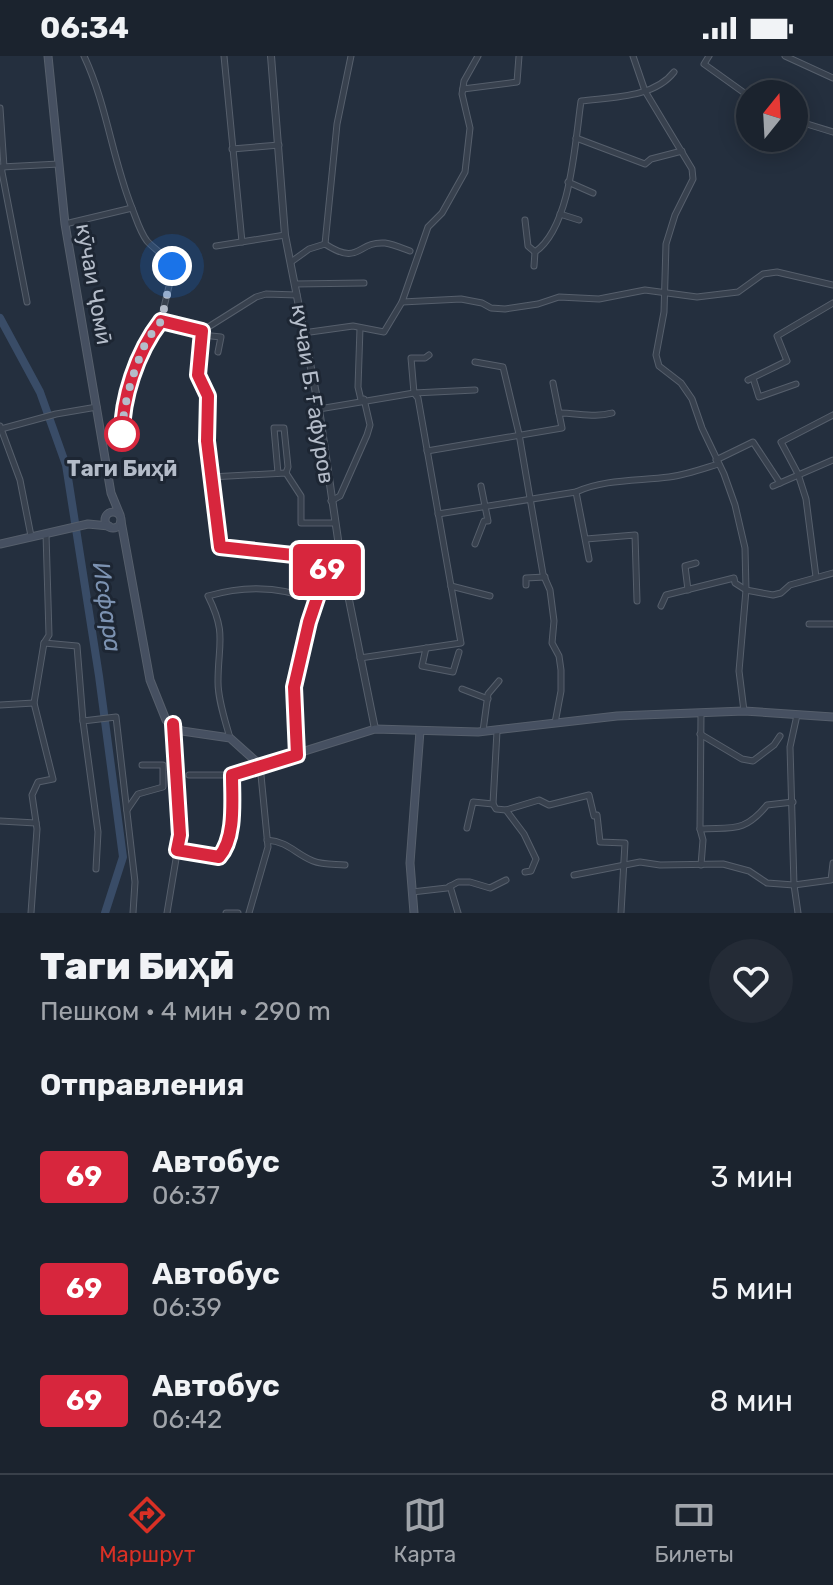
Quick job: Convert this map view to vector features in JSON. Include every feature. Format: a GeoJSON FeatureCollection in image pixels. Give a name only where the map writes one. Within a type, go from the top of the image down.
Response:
{"type":"FeatureCollection","features":[{"type":"Feature","properties":{"kind":"main road","name":"кӯчаи Ҷомӣ"},"geometry":{"type":"LineString","coordinates":[[48,56],[65,224],[111,493],[120,518],[150,680],[166,720],[173,724]]}},
{"type":"Feature","properties":{"kind":"main road"},"geometry":{"type":"LineString","coordinates":[[111,493],[105,520],[125,546]]}},
{"type":"Feature","properties":{"kind":"main road"},"geometry":{"type":"LineString","coordinates":[[0,544],[86,524],[116,512],[120,518],[116,527],[86,524]]}},
{"type":"Feature","properties":{"kind":"main road"},"geometry":{"type":"LineString","coordinates":[[173,724],[182,731],[230,738],[260,765],[375,729],[483,732],[617,716],[744,711],[833,717]]}},
{"type":"Feature","properties":{"kind":"main road"},"geometry":{"type":"LineString","coordinates":[[414,913],[410,863],[420,731]]}},
{"type":"Feature","properties":{"kind":"street"},"geometry":{"type":"LineString","coordinates":[[84,56],[100,93],[120,175],[132,208],[145,239],[172,266],[173,273],[161,321],[147,339],[125,401],[122,439]]}},
{"type":"Feature","properties":{"kind":"street"},"geometry":{"type":"LineString","coordinates":[[224,56],[242,242]]}},
{"type":"Feature","properties":{"kind":"street","name":"кучаи Б. Ғафуров"},"geometry":{"type":"LineString","coordinates":[[271,56],[285,235],[319,409],[341,560],[375,729]]}},
{"type":"Feature","properties":{"kind":"street"},"geometry":{"type":"LineString","coordinates":[[325,244],[337,124],[351,56]]}},
{"type":"Feature","properties":{"kind":"street"},"geometry":{"type":"LineString","coordinates":[[303,333],[337,327],[384,332],[402,302],[428,227],[442,213],[465,172],[470,128],[463,89],[464,81],[478,56]]}},
{"type":"Feature","properties":{"kind":"street"},"geometry":{"type":"LineString","coordinates":[[463,89],[517,82],[519,56]]}},
{"type":"Feature","properties":{"kind":"street"},"geometry":{"type":"LineString","coordinates":[[633,56],[645,91],[692,169],[693,179],[675,215],[666,244],[664,312],[656,355],[659,366],[681,383],[692,399],[735,505],[745,548],[746,590],[739,671],[744,711]]}},
{"type":"Feature","properties":{"kind":"street"},"geometry":{"type":"LineString","coordinates":[[709,56],[704,64],[736,87]]}},
{"type":"Feature","properties":{"kind":"street"},"geometry":{"type":"LineString","coordinates":[[785,56],[833,78]]}},
{"type":"Feature","properties":{"kind":"street"},"geometry":{"type":"LineString","coordinates":[[535,252],[547,244],[560,214],[581,101],[645,91],[666,83],[674,72]]}},
{"type":"Feature","properties":{"kind":"street"},"geometry":{"type":"LineString","coordinates":[[0,108],[4,167],[1,167],[27,302]]}},
{"type":"Feature","properties":{"kind":"street"},"geometry":{"type":"LineString","coordinates":[[808,124],[833,132]]}},
{"type":"Feature","properties":{"kind":"street"},"geometry":{"type":"LineString","coordinates":[[576,138],[645,164],[651,159],[682,151]]}},
{"type":"Feature","properties":{"kind":"street"},"geometry":{"type":"LineString","coordinates":[[232,149],[280,145]]}},
{"type":"Feature","properties":{"kind":"street"},"geometry":{"type":"LineString","coordinates":[[4,167],[59,164]]}},
{"type":"Feature","properties":{"kind":"street"},"geometry":{"type":"LineString","coordinates":[[568,182],[593,193]]}},
{"type":"Feature","properties":{"kind":"street"},"geometry":{"type":"LineString","coordinates":[[65,224],[132,208]]}},
{"type":"Feature","properties":{"kind":"street"},"geometry":{"type":"LineString","coordinates":[[560,214],[579,220]]}},
{"type":"Feature","properties":{"kind":"street"},"geometry":{"type":"LineString","coordinates":[[525,220],[528,246],[535,252]]}},
{"type":"Feature","properties":{"kind":"street"},"geometry":{"type":"LineString","coordinates":[[216,246],[285,235]]}},
{"type":"Feature","properties":{"kind":"street"},"geometry":{"type":"LineString","coordinates":[[325,244],[336,253],[349,255],[383,243],[410,251]]}},
{"type":"Feature","properties":{"kind":"street"},"geometry":{"type":"LineString","coordinates":[[291,262],[309,249],[325,244]]}},
{"type":"Feature","properties":{"kind":"street"},"geometry":{"type":"LineString","coordinates":[[534,266],[535,252]]}},
{"type":"Feature","properties":{"kind":"street"},"geometry":{"type":"LineString","coordinates":[[402,302],[461,299],[505,309],[559,297],[599,299],[645,290],[664,290],[697,297],[738,292],[763,274],[777,272],[833,285]]}},
{"type":"Feature","properties":{"kind":"street"},"geometry":{"type":"LineString","coordinates":[[295,284],[364,283]]}},
{"type":"Feature","properties":{"kind":"street"},"geometry":{"type":"LineString","coordinates":[[202,333],[256,297],[266,294],[297,295]]}},
{"type":"Feature","properties":{"kind":"street"},"geometry":{"type":"LineString","coordinates":[[796,384],[759,397],[750,379],[787,361],[777,336],[833,303]]}},
{"type":"Feature","properties":{"kind":"street"},"geometry":{"type":"LineString","coordinates":[[161,321],[221,337],[218,352]]}},
{"type":"Feature","properties":{"kind":"street"},"geometry":{"type":"LineString","coordinates":[[331,501],[340,496],[370,425],[358,387],[360,328]]}},
{"type":"Feature","properties":{"kind":"street"},"geometry":{"type":"LineString","coordinates":[[202,333],[198,375],[208,396],[207,441],[220,547],[341,560]]}},
{"type":"Feature","properties":{"kind":"street"},"geometry":{"type":"LineString","coordinates":[[360,658],[461,643],[418,398],[414,393],[411,358],[429,355]]}},
{"type":"Feature","properties":{"kind":"street"},"geometry":{"type":"LineString","coordinates":[[475,362],[503,367],[519,434],[529,500],[550,590],[554,621],[552,643],[559,656],[561,670],[561,691],[554,724]]}},
{"type":"Feature","properties":{"kind":"street"},"geometry":{"type":"LineString","coordinates":[[427,451],[562,428],[553,383]]}},
{"type":"Feature","properties":{"kind":"street"},"geometry":{"type":"LineString","coordinates":[[319,409],[414,393],[475,390]]}},
{"type":"Feature","properties":{"kind":"street"},"geometry":{"type":"LineString","coordinates":[[31,537],[20,480],[1,428],[97,407]]}},
{"type":"Feature","properties":{"kind":"street"},"geometry":{"type":"LineString","coordinates":[[559,413],[598,417],[612,413]]}},
{"type":"Feature","properties":{"kind":"street"},"geometry":{"type":"LineString","coordinates":[[816,577],[806,499],[798,474],[781,442],[833,415]]}},
{"type":"Feature","properties":{"kind":"street"},"geometry":{"type":"LineString","coordinates":[[278,473],[274,428],[284,428],[286,473]]}},
{"type":"Feature","properties":{"kind":"street"},"geometry":{"type":"LineString","coordinates":[[438,514],[576,492],[586,487],[688,474],[753,442],[776,485],[833,460]]}},
{"type":"Feature","properties":{"kind":"street"},"geometry":{"type":"LineString","coordinates":[[211,477],[286,473]]}},
{"type":"Feature","properties":{"kind":"street"},"geometry":{"type":"LineString","coordinates":[[286,473],[301,496],[301,523],[335,523]]}},
{"type":"Feature","properties":{"kind":"street"},"geometry":{"type":"LineString","coordinates":[[475,544],[484,521],[488,521],[481,486]]}},
{"type":"Feature","properties":{"kind":"street"},"geometry":{"type":"LineString","coordinates":[[576,492],[589,559]]}},
{"type":"Feature","properties":{"kind":"street"},"geometry":{"type":"LineString","coordinates":[[31,913],[36,823],[32,795],[38,782],[53,779],[34,703],[44,643],[49,635],[46,534]]}},
{"type":"Feature","properties":{"kind":"street"},"geometry":{"type":"LineString","coordinates":[[586,539],[635,535],[637,601]]}},
{"type":"Feature","properties":{"kind":"street"},"geometry":{"type":"LineString","coordinates":[[297,755],[294,687],[330,559]]}},
{"type":"Feature","properties":{"kind":"street"},"geometry":{"type":"LineString","coordinates":[[688,590],[685,566],[696,563]]}},
{"type":"Feature","properties":{"kind":"street"},"geometry":{"type":"LineString","coordinates":[[661,606],[666,595],[734,578],[735,583],[746,590],[773,595],[790,585],[833,573]]}},
{"type":"Feature","properties":{"kind":"street"},"geometry":{"type":"LineString","coordinates":[[526,585],[526,578],[545,577]]}},
{"type":"Feature","properties":{"kind":"street"},"geometry":{"type":"LineString","coordinates":[[451,586],[490,596]]}},
{"type":"Feature","properties":{"kind":"street"},"geometry":{"type":"LineString","coordinates":[[230,738],[218,682],[221,623],[208,596],[234,588],[290,592],[317,601]]}},
{"type":"Feature","properties":{"kind":"street"},"geometry":{"type":"LineString","coordinates":[[809,624],[833,624]]}},
{"type":"Feature","properties":{"kind":"street"},"geometry":{"type":"LineString","coordinates":[[44,643],[77,646],[98,832],[96,869]]}},
{"type":"Feature","properties":{"kind":"street"},"geometry":{"type":"LineString","coordinates":[[426,648],[422,666],[453,672],[459,652]]}},
{"type":"Feature","properties":{"kind":"street"},"geometry":{"type":"LineString","coordinates":[[483,732],[488,694],[499,681]]}},
{"type":"Feature","properties":{"kind":"street"},"geometry":{"type":"LineString","coordinates":[[462,689],[488,699]]}},
{"type":"Feature","properties":{"kind":"street"},"geometry":{"type":"LineString","coordinates":[[0,705],[34,703]]}},
{"type":"Feature","properties":{"kind":"street"},"geometry":{"type":"LineString","coordinates":[[701,714],[701,865]]}},
{"type":"Feature","properties":{"kind":"street"},"geometry":{"type":"LineString","coordinates":[[797,715],[790,747],[794,885],[798,913]]}},
{"type":"Feature","properties":{"kind":"street"},"geometry":{"type":"LineString","coordinates":[[86,721],[116,717],[135,882],[133,913]]}},
{"type":"Feature","properties":{"kind":"street"},"geometry":{"type":"LineString","coordinates":[[167,913],[180,835],[173,724]]}},
{"type":"Feature","properties":{"kind":"street"},"geometry":{"type":"LineString","coordinates":[[497,731],[493,804],[496,809],[506,810],[539,800],[549,805],[589,795],[594,816],[597,815],[600,842],[625,843],[621,913]]}},
{"type":"Feature","properties":{"kind":"street"},"geometry":{"type":"LineString","coordinates":[[700,734],[742,759],[753,761],[774,745],[780,736]]}},
{"type":"Feature","properties":{"kind":"street"},"geometry":{"type":"LineString","coordinates":[[126,811],[138,794],[163,787],[163,765],[142,765]]}},
{"type":"Feature","properties":{"kind":"street"},"geometry":{"type":"LineString","coordinates":[[189,775],[232,775],[260,765],[268,847],[249,913]]}},
{"type":"Feature","properties":{"kind":"street"},"geometry":{"type":"LineString","coordinates":[[177,850],[219,857],[224,851],[231,822],[232,775]]}},
{"type":"Feature","properties":{"kind":"street"},"geometry":{"type":"LineString","coordinates":[[467,828],[473,802],[493,804]]}},
{"type":"Feature","properties":{"kind":"street"},"geometry":{"type":"LineString","coordinates":[[700,829],[743,827],[754,821],[767,805],[793,802]]}},
{"type":"Feature","properties":{"kind":"street"},"geometry":{"type":"LineString","coordinates":[[506,810],[524,834],[536,859],[531,871],[525,872]]}},
{"type":"Feature","properties":{"kind":"street"},"geometry":{"type":"LineString","coordinates":[[0,821],[36,823]]}},
{"type":"Feature","properties":{"kind":"street"},"geometry":{"type":"LineString","coordinates":[[267,840],[283,841],[311,860],[345,865]]}},
{"type":"Feature","properties":{"kind":"street"},"geometry":{"type":"LineString","coordinates":[[574,875],[640,862],[723,864],[749,871],[767,883],[794,885],[831,880],[833,863]]}},
{"type":"Feature","properties":{"kind":"street"},"geometry":{"type":"LineString","coordinates":[[411,892],[458,882],[490,888],[506,880]]}},
{"type":"Feature","properties":{"kind":"street"},"geometry":{"type":"LineString","coordinates":[[450,886],[458,913]]}},
{"type":"Feature","properties":{"kind":"street"},"geometry":{"type":"LineString","coordinates":[[226,913],[238,913]]}},
{"type":"Feature","properties":{"kind":"waterway","name":"Исфара"},"geometry":{"type":"LineString","coordinates":[[0,318],[40,392],[66,465],[123,857],[105,913]]}},
{"type":"Feature","properties":{"kind":"bus line","name":"69"},"geometry":{"type":"LineString","coordinates":[[122,439],[125,401],[147,339],[161,321],[202,331],[198,375],[208,396],[207,441],[220,547],[330,559],[309,622],[294,687],[297,755],[232,775],[231,822],[224,851],[219,857],[177,850],[180,835],[173,724]]}},
{"type":"Feature","properties":{"kind":"place","name":"Таги Биҳӣ"},"geometry":{"type":"Point","coordinates":[122,434]}},
{"type":"Feature","properties":{"kind":"route"},"geometry":{"type":"LineString","coordinates":[[122,434],[122,439],[125,401],[147,339],[161,321],[172,266]]}}]}
